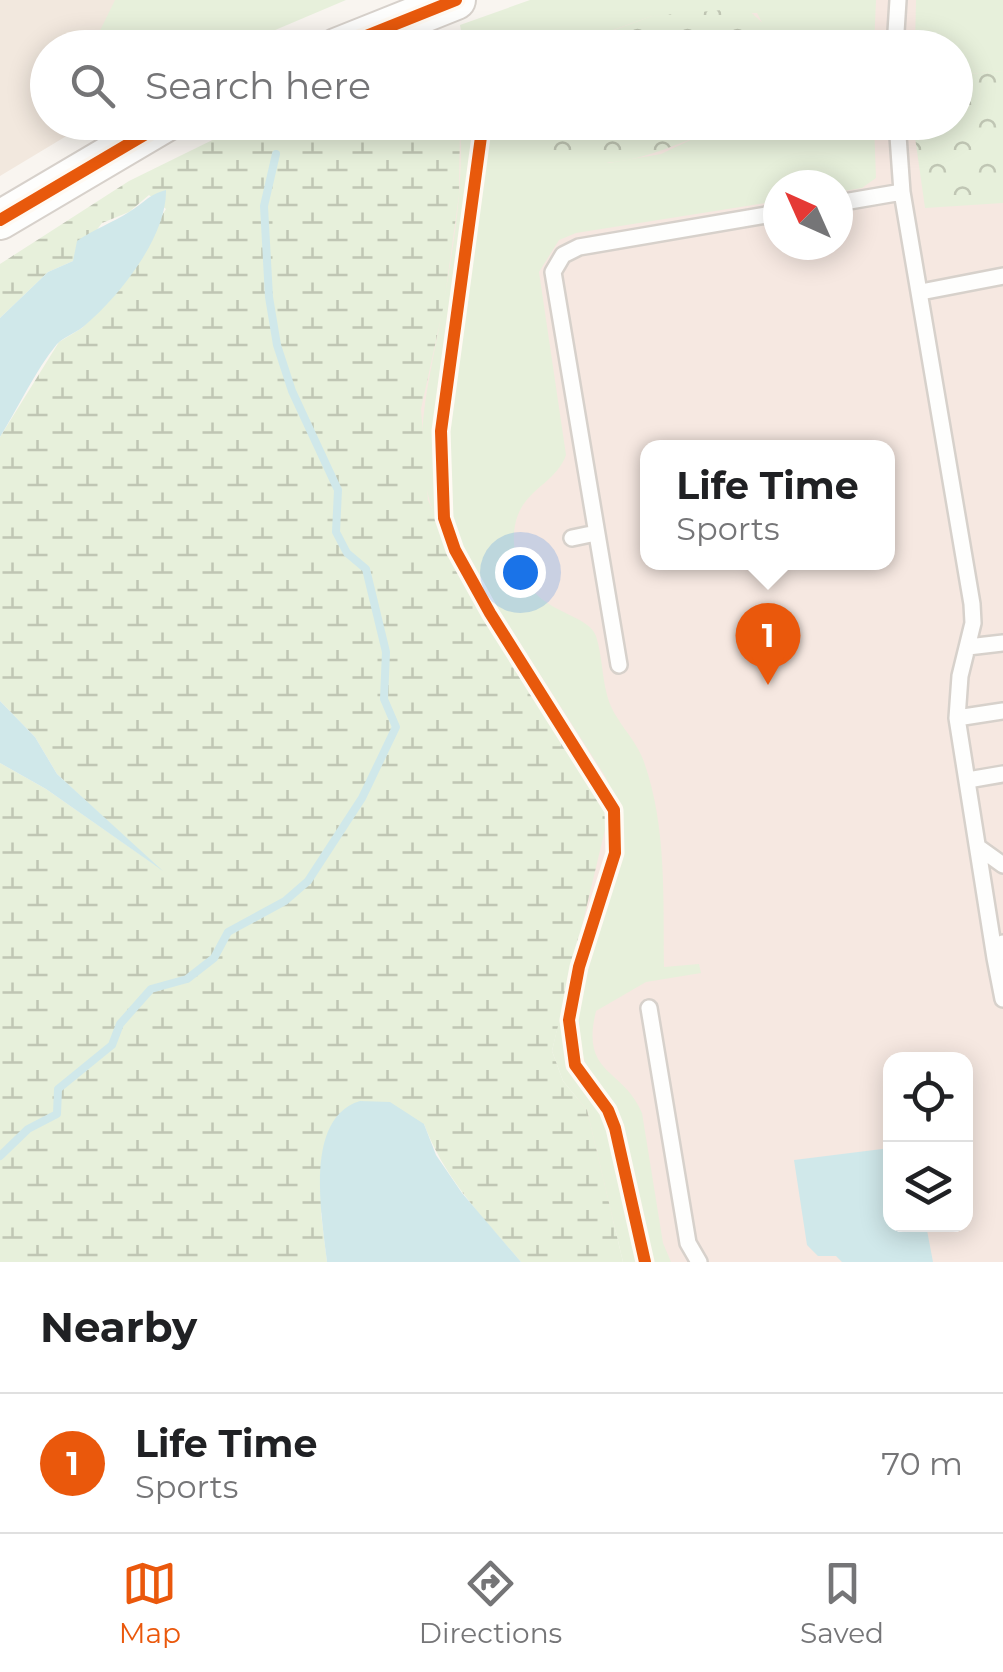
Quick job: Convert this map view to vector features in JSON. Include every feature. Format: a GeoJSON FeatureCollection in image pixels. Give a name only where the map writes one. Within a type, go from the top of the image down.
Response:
{"type":"FeatureCollection","features":[{"type":"Feature","properties":{"kind":"street"},"geometry":{"type":"LineString","coordinates":[[381,30],[456,0]]}},
{"type":"Feature","properties":{"kind":"street"},"geometry":{"type":"LineString","coordinates":[[0,220],[133,140]]}},
{"type":"Feature","properties":{"kind":"lane"},"geometry":{"type":"LineString","coordinates":[[896,30],[898,0]]}},
{"type":"Feature","properties":{"kind":"lane"},"geometry":{"type":"LineString","coordinates":[[898,140],[902,192],[972,604],[956,718],[1003,999]]}},
{"type":"Feature","properties":{"kind":"lane"},"geometry":{"type":"LineString","coordinates":[[853,200],[902,192]]}},
{"type":"Feature","properties":{"kind":"lane"},"geometry":{"type":"LineString","coordinates":[[619,665],[553,272],[563,255],[579,246],[763,216]]}},
{"type":"Feature","properties":{"kind":"lane"},"geometry":{"type":"LineString","coordinates":[[921,292],[1003,276]]}},
{"type":"Feature","properties":{"kind":"lane"},"geometry":{"type":"LineString","coordinates":[[572,538],[596,533]]}},
{"type":"Feature","properties":{"kind":"lane"},"geometry":{"type":"LineString","coordinates":[[968,647],[1003,643]]}},
{"type":"Feature","properties":{"kind":"lane"},"geometry":{"type":"LineString","coordinates":[[956,718],[1003,711]]}},
{"type":"Feature","properties":{"kind":"lane"},"geometry":{"type":"LineString","coordinates":[[968,780],[1003,774]]}},
{"type":"Feature","properties":{"kind":"lane"},"geometry":{"type":"LineString","coordinates":[[978,847],[1003,865]]}},
{"type":"Feature","properties":{"kind":"lane"},"geometry":{"type":"LineString","coordinates":[[994,958],[1003,943]]}},
{"type":"Feature","properties":{"kind":"lane"},"geometry":{"type":"LineString","coordinates":[[649,1008],[688,1243],[699,1262]]}},
{"type":"Feature","properties":{"kind":"shaded area"},"geometry":{"type":"Polygon","coordinates":[[[0,0],[274,0],[249,30],[30,30],[30,140],[60,140],[0,176],[0,0]]]}},
{"type":"Feature","properties":{"kind":"shaded area"},"geometry":{"type":"Polygon","coordinates":[[[562,0],[1003,0],[1003,1262],[625,1262],[386,439],[364,140],[973,140],[973,30],[480,30],[562,0]]]}},
{"type":"Feature","properties":{"kind":"green space"},"geometry":{"type":"Polygon","coordinates":[[[115,0],[346,0],[275,30],[100,30],[115,0]]]}},
{"type":"Feature","properties":{"kind":"green space"},"geometry":{"type":"Polygon","coordinates":[[[530,0],[876,0],[875,30],[766,30],[757,13],[652,16],[613,30],[461,30],[460,25],[530,0]]]}},
{"type":"Feature","properties":{"kind":"green space"},"geometry":{"type":"Polygon","coordinates":[[[916,0],[1003,0],[1003,71],[973,74],[973,30],[915,30],[916,0]]]}},
{"type":"Feature","properties":{"kind":"green space"},"geometry":{"type":"Polygon","coordinates":[[[746,8],[769,30],[614,30],[652,16],[746,8]]]}},
{"type":"Feature","properties":{"kind":"green space"},"geometry":{"type":"Polygon","coordinates":[[[1003,71],[1003,203],[925,208],[915,140],[973,140],[973,74],[1003,71]]]}},
{"type":"Feature","properties":{"kind":"green space"},"geometry":{"type":"Polygon","coordinates":[[[212,140],[460,140],[459,195],[444,304],[421,409],[428,500],[468,587],[609,813],[552,1051],[563,1081],[587,1110],[623,1262],[521,1262],[453,1180],[424,1124],[321,1213],[327,1262],[0,1262],[0,763],[46,789],[155,865],[57,774],[35,737],[0,701],[0,437],[59,342],[82,328],[112,297],[166,209],[149,195],[129,212],[102,223],[73,261],[48,272],[0,318],[0,264],[129,181],[212,140]]]}},
{"type":"Feature","properties":{"kind":"green space"},"geometry":{"type":"Polygon","coordinates":[[[460,140],[477,140],[434,464],[440,530],[424,472],[422,445],[461,168],[460,140]]]}},
{"type":"Feature","properties":{"kind":"green space"},"geometry":{"type":"Polygon","coordinates":[[[489,140],[557,140],[609,163],[661,154],[690,140],[875,140],[876,178],[862,188],[853,190],[853,170],[763,170],[763,203],[576,233],[559,240],[539,272],[566,455],[519,512],[514,544],[519,568],[540,598],[580,620],[596,636],[610,704],[640,753],[657,812],[664,967],[699,964],[701,973],[646,982],[596,1011],[593,1032],[599,1060],[634,1098],[642,1113],[663,1243],[671,1262],[652,1262],[615,1114],[576,1037],[577,1003],[618,861],[616,804],[605,776],[459,548],[452,516],[447,439],[489,140]]]}},
{"type":"Feature","properties":{"kind":"green space"},"geometry":{"type":"Polygon","coordinates":[[[522,140],[688,140],[612,162],[571,159],[522,140]]]}},
{"type":"Feature","properties":{"kind":"green space"},"geometry":{"type":"Polygon","coordinates":[[[566,989],[563,1036],[569,1061],[609,1125],[640,1262],[623,1262],[587,1110],[563,1081],[552,1051],[566,989]]]}},
{"type":"Feature","properties":{"kind":"water"},"geometry":{"type":"Polygon","coordinates":[[[166,190],[158,227],[138,265],[97,315],[57,344],[0,437],[0,318],[48,272],[73,261],[77,241],[166,190]]]}},
{"type":"Feature","properties":{"kind":"water"},"geometry":{"type":"Polygon","coordinates":[[[0,701],[35,737],[57,774],[163,871],[46,789],[0,763],[0,701]]]}},
{"type":"Feature","properties":{"kind":"water"},"geometry":{"type":"Polygon","coordinates":[[[360,1101],[390,1102],[424,1124],[436,1155],[462,1193],[521,1262],[327,1262],[320,1196],[323,1148],[330,1127],[342,1111],[360,1101]]]}},
{"type":"Feature","properties":{"kind":"water"},"geometry":{"type":"Polygon","coordinates":[[[883,1149],[883,1232],[927,1232],[933,1262],[842,1262],[836,1256],[818,1256],[807,1245],[794,1160],[883,1149]]]}},
{"type":"Feature","properties":{"kind":"waterway"},"geometry":{"type":"LineString","coordinates":[[0,1156],[28,1129],[57,1114],[58,1089],[112,1045],[120,1024],[151,989],[187,979],[214,958],[228,932],[285,901],[308,881],[362,798],[396,727],[384,699],[386,652],[366,569],[347,553],[336,532],[338,490],[292,391],[277,345],[269,297],[264,206],[276,154]]}},
{"type":"Feature","properties":{"kind":"cycle path"},"geometry":{"type":"LineString","coordinates":[[381,30],[456,0]]}},
{"type":"Feature","properties":{"kind":"cycle path"},"geometry":{"type":"LineString","coordinates":[[0,220],[136,140]]}},
{"type":"Feature","properties":{"kind":"cycle path"},"geometry":{"type":"LineString","coordinates":[[481,140],[441,431],[444,518],[455,550],[490,613],[614,810],[615,853],[579,967],[569,1020],[575,1065],[608,1110],[615,1128],[645,1262]]}},
{"type":"Feature","properties":{"kind":"place","name":"Life Time"},"geometry":{"type":"Point","coordinates":[768,685]}}]}
